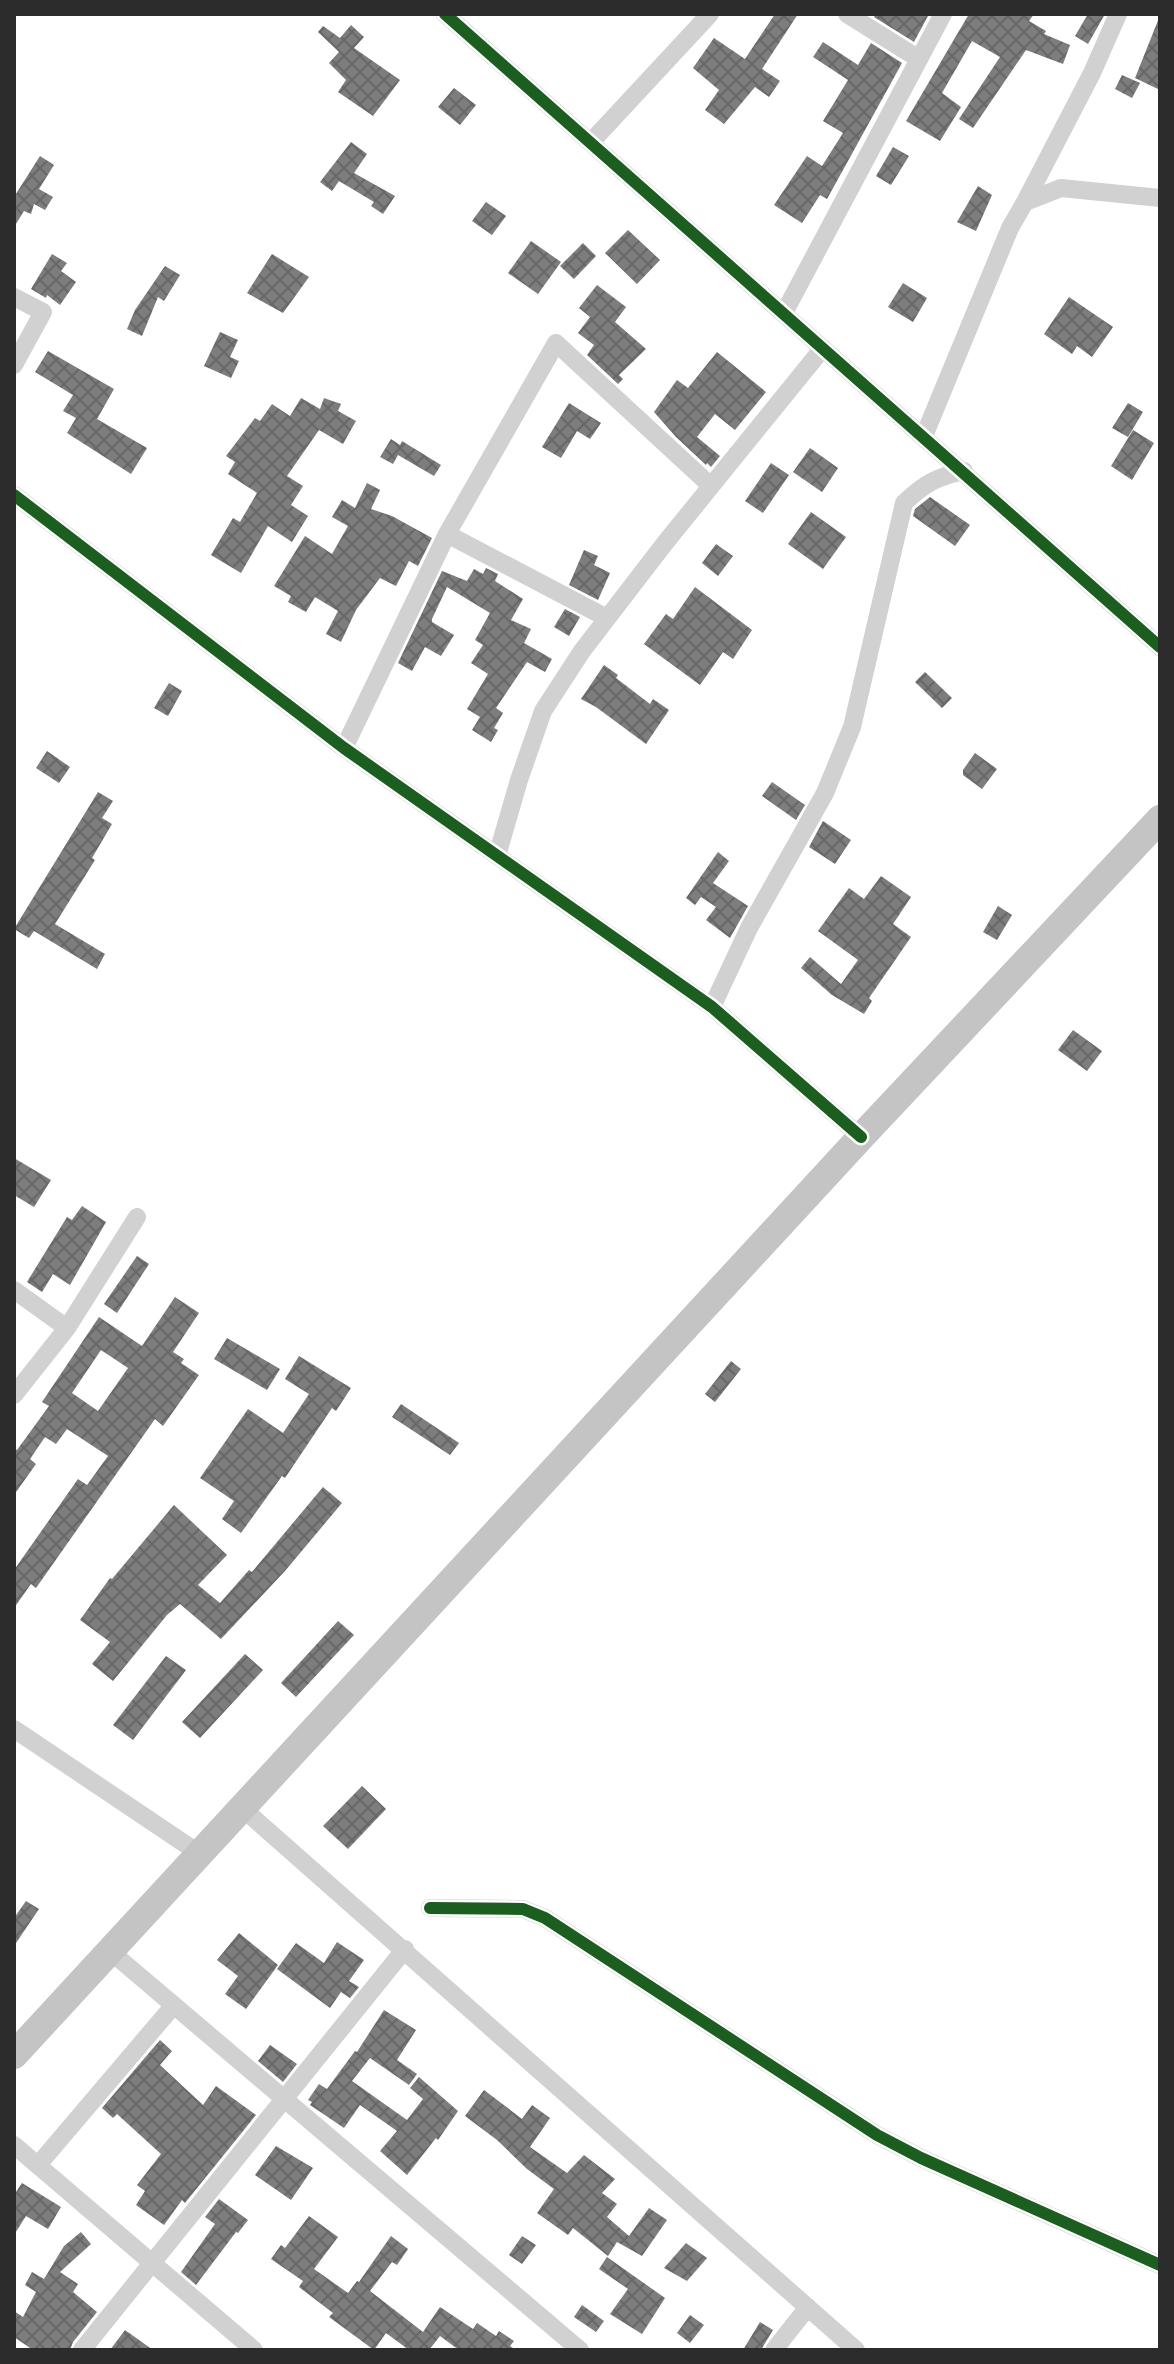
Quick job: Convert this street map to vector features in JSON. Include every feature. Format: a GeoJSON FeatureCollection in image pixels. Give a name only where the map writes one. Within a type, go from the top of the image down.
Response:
{"type":"FeatureCollection","features":[{"type":"Feature","properties":{"kind":"main road"},"geometry":{"type":"LineString","coordinates":[[14,2055],[861,1137],[1160,819]]}},
{"type":"Feature","properties":{"kind":"street"},"geometry":{"type":"LineString","coordinates":[[445,14],[1160,647]]}},
{"type":"Feature","properties":{"kind":"street"},"geometry":{"type":"LineString","coordinates":[[591,142],[710,14]]}},
{"type":"Feature","properties":{"kind":"street"},"geometry":{"type":"LineString","coordinates":[[847,14],[919,59]]}},
{"type":"Feature","properties":{"kind":"street"},"geometry":{"type":"LineString","coordinates":[[784,313],[943,14]]}},
{"type":"Feature","properties":{"kind":"street"},"geometry":{"type":"LineString","coordinates":[[924,436],[1010,228],[1092,73],[1118,14]]}},
{"type":"Feature","properties":{"kind":"street"},"geometry":{"type":"LineString","coordinates":[[1025,202],[1061,188],[1160,198]]}},
{"type":"Feature","properties":{"kind":"street"},"geometry":{"type":"LineString","coordinates":[[14,297],[43,312],[14,365]]}},
{"type":"Feature","properties":{"kind":"street"},"geometry":{"type":"LineString","coordinates":[[344,748],[447,534],[556,343],[711,486]]}},
{"type":"Feature","properties":{"kind":"street"},"geometry":{"type":"LineString","coordinates":[[497,856],[543,711],[607,618],[823,348]]}},
{"type":"Feature","properties":{"kind":"street"},"geometry":{"type":"LineString","coordinates":[[712,1007],[749,928],[825,793],[852,727],[904,503],[924,484],[964,471]]}},
{"type":"Feature","properties":{"kind":"street"},"geometry":{"type":"LineString","coordinates":[[14,495],[344,748],[712,1007],[861,1137]]}},
{"type":"Feature","properties":{"kind":"street"},"geometry":{"type":"LineString","coordinates":[[447,534],[607,618]]}},
{"type":"Feature","properties":{"kind":"street"},"geometry":{"type":"LineString","coordinates":[[14,1395],[67,1328],[137,1217]]}},
{"type":"Feature","properties":{"kind":"street"},"geometry":{"type":"LineString","coordinates":[[14,1290],[67,1328]]}},
{"type":"Feature","properties":{"kind":"street"},"geometry":{"type":"LineString","coordinates":[[14,1729],[200,1854]]}},
{"type":"Feature","properties":{"kind":"street"},"geometry":{"type":"LineString","coordinates":[[241,1807],[856,2350]]}},
{"type":"Feature","properties":{"kind":"street"},"geometry":{"type":"LineString","coordinates":[[430,1908],[523,1909],[545,1918],[877,2135],[921,2158],[1160,2265]]}},
{"type":"Feature","properties":{"kind":"street"},"geometry":{"type":"LineString","coordinates":[[82,2350],[405,1949]]}},
{"type":"Feature","properties":{"kind":"street"},"geometry":{"type":"LineString","coordinates":[[110,1951],[580,2350]]}},
{"type":"Feature","properties":{"kind":"street"},"geometry":{"type":"LineString","coordinates":[[38,2165],[174,2005]]}},
{"type":"Feature","properties":{"kind":"street"},"geometry":{"type":"LineString","coordinates":[[14,2145],[254,2350]]}},
{"type":"Feature","properties":{"kind":"street"},"geometry":{"type":"LineString","coordinates":[[774,2350],[808,2307]]}},
{"type":"Feature","properties":{"kind":"building"},"geometry":{"type":"Polygon","coordinates":[[[775,14],[798,14],[762,69],[780,81],[769,97],[755,87],[724,124],[705,110],[719,90],[693,68],[714,38],[745,59],[775,14]]]}},
{"type":"Feature","properties":{"kind":"building"},"geometry":{"type":"Polygon","coordinates":[[[876,14],[929,14],[914,42],[874,17],[876,14]]]}},
{"type":"Feature","properties":{"kind":"building"},"geometry":{"type":"Polygon","coordinates":[[[969,14],[1034,14],[1029,21],[1046,31],[1044,34],[1070,45],[1063,64],[1026,50],[973,128],[959,119],[1000,57],[972,41],[942,93],[961,107],[940,141],[906,121],[969,14]]]}},
{"type":"Feature","properties":{"kind":"building"},"geometry":{"type":"Polygon","coordinates":[[[1088,14],[1105,14],[1088,44],[1075,36],[1088,14]]]}},
{"type":"Feature","properties":{"kind":"building"},"geometry":{"type":"Polygon","coordinates":[[[1160,18],[1160,90],[1135,78],[1160,18]]]}},
{"type":"Feature","properties":{"kind":"building"},"geometry":{"type":"Polygon","coordinates":[[[351,25],[364,37],[354,48],[400,80],[373,116],[338,92],[346,80],[329,63],[339,52],[318,32],[323,26],[340,38],[351,25]]]}},
{"type":"Feature","properties":{"kind":"building"},"geometry":{"type":"Polygon","coordinates":[[[823,42],[858,65],[871,43],[902,63],[827,199],[820,195],[802,223],[774,205],[807,156],[822,166],[843,133],[823,121],[848,80],[813,57],[823,42]]]}},
{"type":"Feature","properties":{"kind":"building"},"geometry":{"type":"Polygon","coordinates":[[[1122,75],[1140,83],[1132,98],[1115,89],[1122,75]]]}},
{"type":"Feature","properties":{"kind":"building"},"geometry":{"type":"Polygon","coordinates":[[[454,88],[476,105],[460,125],[438,107],[454,88]]]}},
{"type":"Feature","properties":{"kind":"building"},"geometry":{"type":"Polygon","coordinates":[[[351,142],[367,154],[354,173],[395,196],[383,214],[371,206],[374,202],[339,181],[332,191],[320,182],[351,142]]]}},
{"type":"Feature","properties":{"kind":"building"},"geometry":{"type":"Polygon","coordinates":[[[893,147],[909,156],[891,185],[876,176],[893,147]]]}},
{"type":"Feature","properties":{"kind":"building"},"geometry":{"type":"Polygon","coordinates":[[[40,156],[54,165],[39,189],[53,197],[45,210],[34,204],[31,214],[24,211],[14,227],[14,197],[40,156]]]}},
{"type":"Feature","properties":{"kind":"building"},"geometry":{"type":"Polygon","coordinates":[[[978,186],[992,195],[976,231],[957,222],[978,186]]]}},
{"type":"Feature","properties":{"kind":"building"},"geometry":{"type":"Polygon","coordinates":[[[486,202],[506,216],[492,235],[472,221],[486,202]]]}},
{"type":"Feature","properties":{"kind":"building"},"geometry":{"type":"Polygon","coordinates":[[[628,230],[660,260],[637,284],[605,253],[628,230]]]}},
{"type":"Feature","properties":{"kind":"building"},"geometry":{"type":"Polygon","coordinates":[[[531,241],[561,262],[538,294],[508,273],[531,241]]]}},
{"type":"Feature","properties":{"kind":"building"},"geometry":{"type":"Polygon","coordinates":[[[583,243],[596,256],[574,279],[560,266],[583,243]]]}},
{"type":"Feature","properties":{"kind":"building"},"geometry":{"type":"Polygon","coordinates":[[[52,254],[67,263],[61,271],[76,282],[60,305],[47,295],[46,298],[31,289],[52,254]]]}},
{"type":"Feature","properties":{"kind":"building"},"geometry":{"type":"Polygon","coordinates":[[[272,254],[309,277],[283,313],[247,293],[272,254]]]}},
{"type":"Feature","properties":{"kind":"building"},"geometry":{"type":"Polygon","coordinates":[[[165,266],[180,275],[164,301],[158,297],[142,336],[127,329],[135,310],[165,266]]]}},
{"type":"Feature","properties":{"kind":"building"},"geometry":{"type":"Polygon","coordinates":[[[903,283],[927,298],[913,322],[888,307],[903,283]]]}},
{"type":"Feature","properties":{"kind":"building"},"geometry":{"type":"Polygon","coordinates":[[[597,285],[626,307],[615,322],[646,349],[619,375],[623,379],[618,384],[587,355],[594,345],[578,333],[590,317],[579,308],[597,285]]]}},
{"type":"Feature","properties":{"kind":"building"},"geometry":{"type":"Polygon","coordinates":[[[1069,297],[1113,327],[1092,357],[1077,346],[1072,354],[1044,334],[1069,297]]]}},
{"type":"Feature","properties":{"kind":"building"},"geometry":{"type":"Polygon","coordinates":[[[220,332],[238,340],[230,357],[239,361],[231,378],[204,366],[220,332]]]}},
{"type":"Feature","properties":{"kind":"building"},"geometry":{"type":"Polygon","coordinates":[[[48,351],[114,389],[97,419],[147,448],[131,474],[67,433],[76,418],[63,411],[73,395],[35,372],[48,351]]]}},
{"type":"Feature","properties":{"kind":"building"},"geometry":{"type":"Polygon","coordinates":[[[717,352],[766,392],[735,430],[715,414],[697,437],[720,456],[711,467],[676,437],[654,412],[677,380],[688,388],[717,352]]]}},
{"type":"Feature","properties":{"kind":"building"},"geometry":{"type":"Polygon","coordinates":[[[301,398],[320,409],[324,398],[341,404],[338,411],[356,421],[343,444],[319,430],[287,476],[303,486],[291,505],[308,516],[292,542],[268,526],[241,573],[211,555],[233,518],[240,522],[257,493],[228,474],[235,462],[226,456],[255,418],[260,421],[272,404],[290,416],[301,398]]]}},
{"type":"Feature","properties":{"kind":"building"},"geometry":{"type":"Polygon","coordinates":[[[569,403],[601,423],[590,439],[577,431],[561,458],[542,447],[569,403]]]}},
{"type":"Feature","properties":{"kind":"building"},"geometry":{"type":"Polygon","coordinates":[[[1128,403],[1143,412],[1128,437],[1112,428],[1128,403]]]}},
{"type":"Feature","properties":{"kind":"building"},"geometry":{"type":"Polygon","coordinates":[[[1133,430],[1154,443],[1132,480],[1111,466],[1133,430]]]}},
{"type":"Feature","properties":{"kind":"building"},"geometry":{"type":"Polygon","coordinates":[[[391,439],[400,445],[402,441],[441,465],[434,476],[398,455],[393,464],[380,457],[391,439]]]}},
{"type":"Feature","properties":{"kind":"building"},"geometry":{"type":"Polygon","coordinates":[[[810,448],[838,468],[822,492],[793,472],[810,448]]]}},
{"type":"Feature","properties":{"kind":"building"},"geometry":{"type":"Polygon","coordinates":[[[771,463],[789,475],[763,513],[745,501],[771,463]]]}},
{"type":"Feature","properties":{"kind":"building"},"geometry":{"type":"Polygon","coordinates":[[[367,483],[380,490],[371,509],[392,516],[432,538],[418,566],[409,561],[396,586],[380,578],[356,610],[341,642],[326,634],[338,611],[315,597],[306,612],[288,602],[291,596],[274,586],[305,536],[332,554],[348,526],[332,517],[342,500],[355,508],[367,483]]]}},
{"type":"Feature","properties":{"kind":"building"},"geometry":{"type":"Polygon","coordinates":[[[930,497],[970,525],[955,546],[913,516],[915,509],[930,497]]]}},
{"type":"Feature","properties":{"kind":"building"},"geometry":{"type":"Polygon","coordinates":[[[811,512],[846,537],[823,569],[788,544],[811,512]]]}},
{"type":"Feature","properties":{"kind":"building"},"geometry":{"type":"Polygon","coordinates":[[[716,544],[733,556],[718,576],[702,563],[716,544]]]}},
{"type":"Feature","properties":{"kind":"building"},"geometry":{"type":"Polygon","coordinates":[[[584,550],[598,556],[594,565],[610,573],[598,600],[569,585],[584,550]]]}},
{"type":"Feature","properties":{"kind":"building"},"geometry":{"type":"Polygon","coordinates":[[[486,568],[498,574],[495,581],[523,599],[511,620],[531,629],[524,643],[552,659],[545,672],[527,662],[496,708],[503,713],[494,728],[498,730],[491,742],[472,730],[480,717],[467,709],[488,674],[471,663],[483,645],[475,640],[490,613],[447,587],[432,619],[432,622],[454,635],[441,656],[425,647],[412,671],[398,663],[442,571],[467,581],[474,569],[483,574],[486,568]]]}},
{"type":"Feature","properties":{"kind":"building"},"geometry":{"type":"Polygon","coordinates":[[[695,587],[752,630],[733,659],[723,652],[700,685],[644,644],[666,614],[673,619],[695,587]]]}},
{"type":"Feature","properties":{"kind":"building"},"geometry":{"type":"Polygon","coordinates":[[[565,609],[580,617],[569,636],[554,627],[565,609]]]}},
{"type":"Feature","properties":{"kind":"building"},"geometry":{"type":"Polygon","coordinates":[[[604,665],[650,704],[653,699],[669,710],[646,744],[581,699],[604,665]]]}},
{"type":"Feature","properties":{"kind":"building"},"geometry":{"type":"Polygon","coordinates":[[[925,672],[952,698],[942,708],[915,682],[925,672]]]}},
{"type":"Feature","properties":{"kind":"building"},"geometry":{"type":"Polygon","coordinates":[[[169,683],[182,691],[168,716],[154,708],[169,683]]]}},
{"type":"Feature","properties":{"kind":"building"},"geometry":{"type":"Polygon","coordinates":[[[47,751],[70,767],[59,783],[36,768],[47,751]]]}},
{"type":"Feature","properties":{"kind":"building"},"geometry":{"type":"Polygon","coordinates":[[[975,753],[997,769],[982,789],[963,775],[975,753]]]}},
{"type":"Feature","properties":{"kind":"building"},"geometry":{"type":"Polygon","coordinates":[[[772,782],[805,805],[796,820],[762,796],[772,782]]]}},
{"type":"Feature","properties":{"kind":"building"},"geometry":{"type":"Polygon","coordinates":[[[98,792],[113,801],[102,818],[112,824],[92,858],[95,860],[55,924],[105,954],[97,969],[34,931],[29,938],[14,929],[98,792]]]}},
{"type":"Feature","properties":{"kind":"building"},"geometry":{"type":"Polygon","coordinates":[[[823,821],[851,840],[835,864],[809,847],[823,821]]]}},
{"type":"Feature","properties":{"kind":"building"},"geometry":{"type":"Polygon","coordinates":[[[718,852],[729,861],[713,883],[748,906],[730,938],[706,920],[716,907],[701,897],[695,905],[686,898],[718,852]]]}},
{"type":"Feature","properties":{"kind":"building"},"geometry":{"type":"Polygon","coordinates":[[[881,876],[911,897],[893,924],[911,937],[869,998],[872,1001],[864,1014],[832,995],[801,968],[810,957],[841,984],[858,960],[818,931],[849,888],[864,899],[881,876]]]}},
{"type":"Feature","properties":{"kind":"building"},"geometry":{"type":"Polygon","coordinates":[[[998,906],[1012,915],[997,940],[983,932],[998,906]]]}},
{"type":"Feature","properties":{"kind":"building"},"geometry":{"type":"Polygon","coordinates":[[[1073,1030],[1102,1051],[1087,1071],[1058,1050],[1073,1030]]]}},
{"type":"Feature","properties":{"kind":"building"},"geometry":{"type":"Polygon","coordinates":[[[14,1158],[51,1180],[34,1207],[14,1195],[14,1158]]]}},
{"type":"Feature","properties":{"kind":"building"},"geometry":{"type":"Polygon","coordinates":[[[82,1206],[106,1222],[70,1285],[53,1274],[42,1292],[27,1282],[67,1217],[72,1220],[82,1206]]]}},
{"type":"Feature","properties":{"kind":"building"},"geometry":{"type":"Polygon","coordinates":[[[137,1256],[149,1264],[117,1313],[104,1304],[137,1256]]]}},
{"type":"Feature","properties":{"kind":"building"},"geometry":{"type":"Polygon","coordinates":[[[175,1297],[199,1313],[173,1352],[184,1359],[181,1363],[199,1375],[163,1426],[155,1419],[36,1588],[31,1584],[14,1608],[14,1570],[78,1479],[87,1485],[108,1456],[67,1429],[56,1444],[45,1437],[30,1459],[36,1464],[14,1495],[14,1448],[17,1450],[49,1406],[42,1402],[99,1317],[142,1346],[175,1297]],[[101,1350],[72,1393],[98,1411],[128,1368],[101,1350]]]}},
{"type":"Feature","properties":{"kind":"building"},"geometry":{"type":"Polygon","coordinates":[[[227,1338],[280,1369],[267,1390],[214,1359],[227,1338]]]}},
{"type":"Feature","properties":{"kind":"building"},"geometry":{"type":"Polygon","coordinates":[[[299,1356],[351,1388],[336,1411],[332,1408],[285,1478],[282,1476],[241,1533],[222,1519],[234,1501],[200,1478],[248,1409],[283,1433],[309,1394],[285,1379],[299,1356]]]}},
{"type":"Feature","properties":{"kind":"building"},"geometry":{"type":"Polygon","coordinates":[[[731,1361],[741,1369],[715,1402],[705,1394],[731,1361]]]}},
{"type":"Feature","properties":{"kind":"building"},"geometry":{"type":"Polygon","coordinates":[[[401,1404],[459,1443],[450,1455],[392,1417],[401,1404]]]}},
{"type":"Feature","properties":{"kind":"building"},"geometry":{"type":"Polygon","coordinates":[[[323,1487],[342,1503],[285,1571],[221,1639],[180,1604],[167,1615],[113,1681],[92,1664],[110,1642],[80,1620],[110,1578],[174,1505],[227,1555],[198,1585],[220,1603],[249,1570],[252,1572],[323,1487]]]}},
{"type":"Feature","properties":{"kind":"building"},"geometry":{"type":"Polygon","coordinates":[[[338,1621],[354,1635],[296,1697],[281,1683],[338,1621]]]}},
{"type":"Feature","properties":{"kind":"building"},"geometry":{"type":"Polygon","coordinates":[[[245,1654],[263,1670],[200,1738],[182,1722],[245,1654]]]}},
{"type":"Feature","properties":{"kind":"building"},"geometry":{"type":"Polygon","coordinates":[[[166,1656],[186,1670],[133,1740],[113,1725],[166,1656]]]}},
{"type":"Feature","properties":{"kind":"building"},"geometry":{"type":"Polygon","coordinates":[[[362,1786],[386,1809],[348,1849],[323,1826],[362,1786]]]}},
{"type":"Feature","properties":{"kind":"building"},"geometry":{"type":"Polygon","coordinates":[[[26,1901],[39,1909],[14,1946],[14,1918],[26,1901]]]}},
{"type":"Feature","properties":{"kind":"building"},"geometry":{"type":"Polygon","coordinates":[[[239,1933],[278,1965],[246,2009],[225,1994],[238,1976],[217,1960],[239,1933]]]}},
{"type":"Feature","properties":{"kind":"building"},"geometry":{"type":"Polygon","coordinates":[[[337,1942],[364,1960],[349,1981],[359,1987],[350,1998],[341,1992],[330,2008],[277,1969],[296,1943],[324,1963],[337,1942]]]}},
{"type":"Feature","properties":{"kind":"building"},"geometry":{"type":"Polygon","coordinates":[[[384,2010],[416,2030],[397,2060],[417,2074],[409,2085],[370,2058],[352,2081],[407,2120],[423,2099],[410,2088],[419,2077],[458,2111],[438,2140],[436,2138],[407,2175],[380,2151],[397,2131],[360,2105],[344,2128],[310,2105],[312,2102],[308,2100],[319,2084],[327,2089],[357,2052],[384,2010]]]}},
{"type":"Feature","properties":{"kind":"building"},"geometry":{"type":"Polygon","coordinates":[[[160,2040],[172,2051],[160,2065],[203,2105],[216,2086],[256,2115],[164,2225],[136,2205],[145,2191],[137,2185],[161,2154],[117,2114],[113,2118],[102,2108],[160,2040]]]}},
{"type":"Feature","properties":{"kind":"building"},"geometry":{"type":"Polygon","coordinates":[[[270,2045],[297,2064],[283,2082],[258,2061],[270,2045]]]}},
{"type":"Feature","properties":{"kind":"building"},"geometry":{"type":"Polygon","coordinates":[[[484,2090],[522,2119],[532,2105],[550,2118],[530,2147],[567,2173],[584,2155],[615,2179],[602,2193],[617,2204],[607,2217],[629,2236],[649,2208],[667,2220],[642,2256],[617,2242],[608,2256],[573,2228],[568,2235],[537,2213],[554,2189],[465,2116],[484,2090]]]}},
{"type":"Feature","properties":{"kind":"building"},"geometry":{"type":"Polygon","coordinates":[[[276,2146],[313,2168],[291,2200],[255,2175],[276,2146]]]}},
{"type":"Feature","properties":{"kind":"building"},"geometry":{"type":"Polygon","coordinates":[[[22,2183],[61,2207],[48,2229],[26,2216],[14,2235],[14,2195],[22,2183]]]}},
{"type":"Feature","properties":{"kind":"building"},"geometry":{"type":"Polygon","coordinates":[[[219,2199],[248,2220],[196,2285],[181,2272],[215,2224],[205,2217],[219,2199]]]}},
{"type":"Feature","properties":{"kind":"building"},"geometry":{"type":"Polygon","coordinates":[[[309,2216],[338,2237],[314,2269],[348,2293],[391,2236],[408,2249],[397,2265],[392,2262],[370,2291],[423,2332],[440,2307],[473,2329],[477,2323],[496,2336],[499,2331],[514,2341],[510,2346],[516,2350],[459,2350],[440,2336],[429,2350],[409,2350],[386,2333],[374,2350],[329,2317],[333,2313],[299,2287],[303,2281],[271,2259],[281,2245],[285,2248],[309,2216]]]}},
{"type":"Feature","properties":{"kind":"building"},"geometry":{"type":"Polygon","coordinates":[[[81,2232],[91,2244],[60,2272],[78,2284],[73,2292],[97,2312],[70,2350],[33,2350],[14,2337],[14,2311],[23,2317],[36,2292],[25,2285],[32,2272],[44,2279],[64,2246],[81,2232]]]}},
{"type":"Feature","properties":{"kind":"building"},"geometry":{"type":"Polygon","coordinates":[[[522,2236],[536,2245],[522,2264],[509,2255],[522,2236]]]}},
{"type":"Feature","properties":{"kind":"building"},"geometry":{"type":"Polygon","coordinates":[[[686,2243],[707,2258],[687,2281],[664,2268],[686,2243]]]}},
{"type":"Feature","properties":{"kind":"building"},"geometry":{"type":"Polygon","coordinates":[[[607,2257],[665,2298],[642,2334],[610,2314],[628,2289],[599,2269],[607,2257]]]}},
{"type":"Feature","properties":{"kind":"building"},"geometry":{"type":"Polygon","coordinates":[[[582,2305],[604,2321],[596,2332],[574,2317],[582,2305]]]}},
{"type":"Feature","properties":{"kind":"building"},"geometry":{"type":"Polygon","coordinates":[[[690,2315],[704,2325],[690,2343],[677,2333],[690,2315]]]}},
{"type":"Feature","properties":{"kind":"building"},"geometry":{"type":"Polygon","coordinates":[[[760,2322],[773,2330],[761,2350],[743,2350],[760,2322]]]}},
{"type":"Feature","properties":{"kind":"building"},"geometry":{"type":"Polygon","coordinates":[[[125,2330],[153,2350],[110,2350],[125,2330]]]}},
{"type":"Feature","properties":{"kind":"cycle path"},"geometry":{"type":"LineString","coordinates":[[445,14],[1160,647]]}},
{"type":"Feature","properties":{"kind":"cycle path"},"geometry":{"type":"LineString","coordinates":[[14,495],[344,748],[712,1007],[861,1137]]}},
{"type":"Feature","properties":{"kind":"cycle path"},"geometry":{"type":"LineString","coordinates":[[430,1908],[523,1909],[545,1918],[877,2135],[921,2158],[1160,2265]]}}]}
